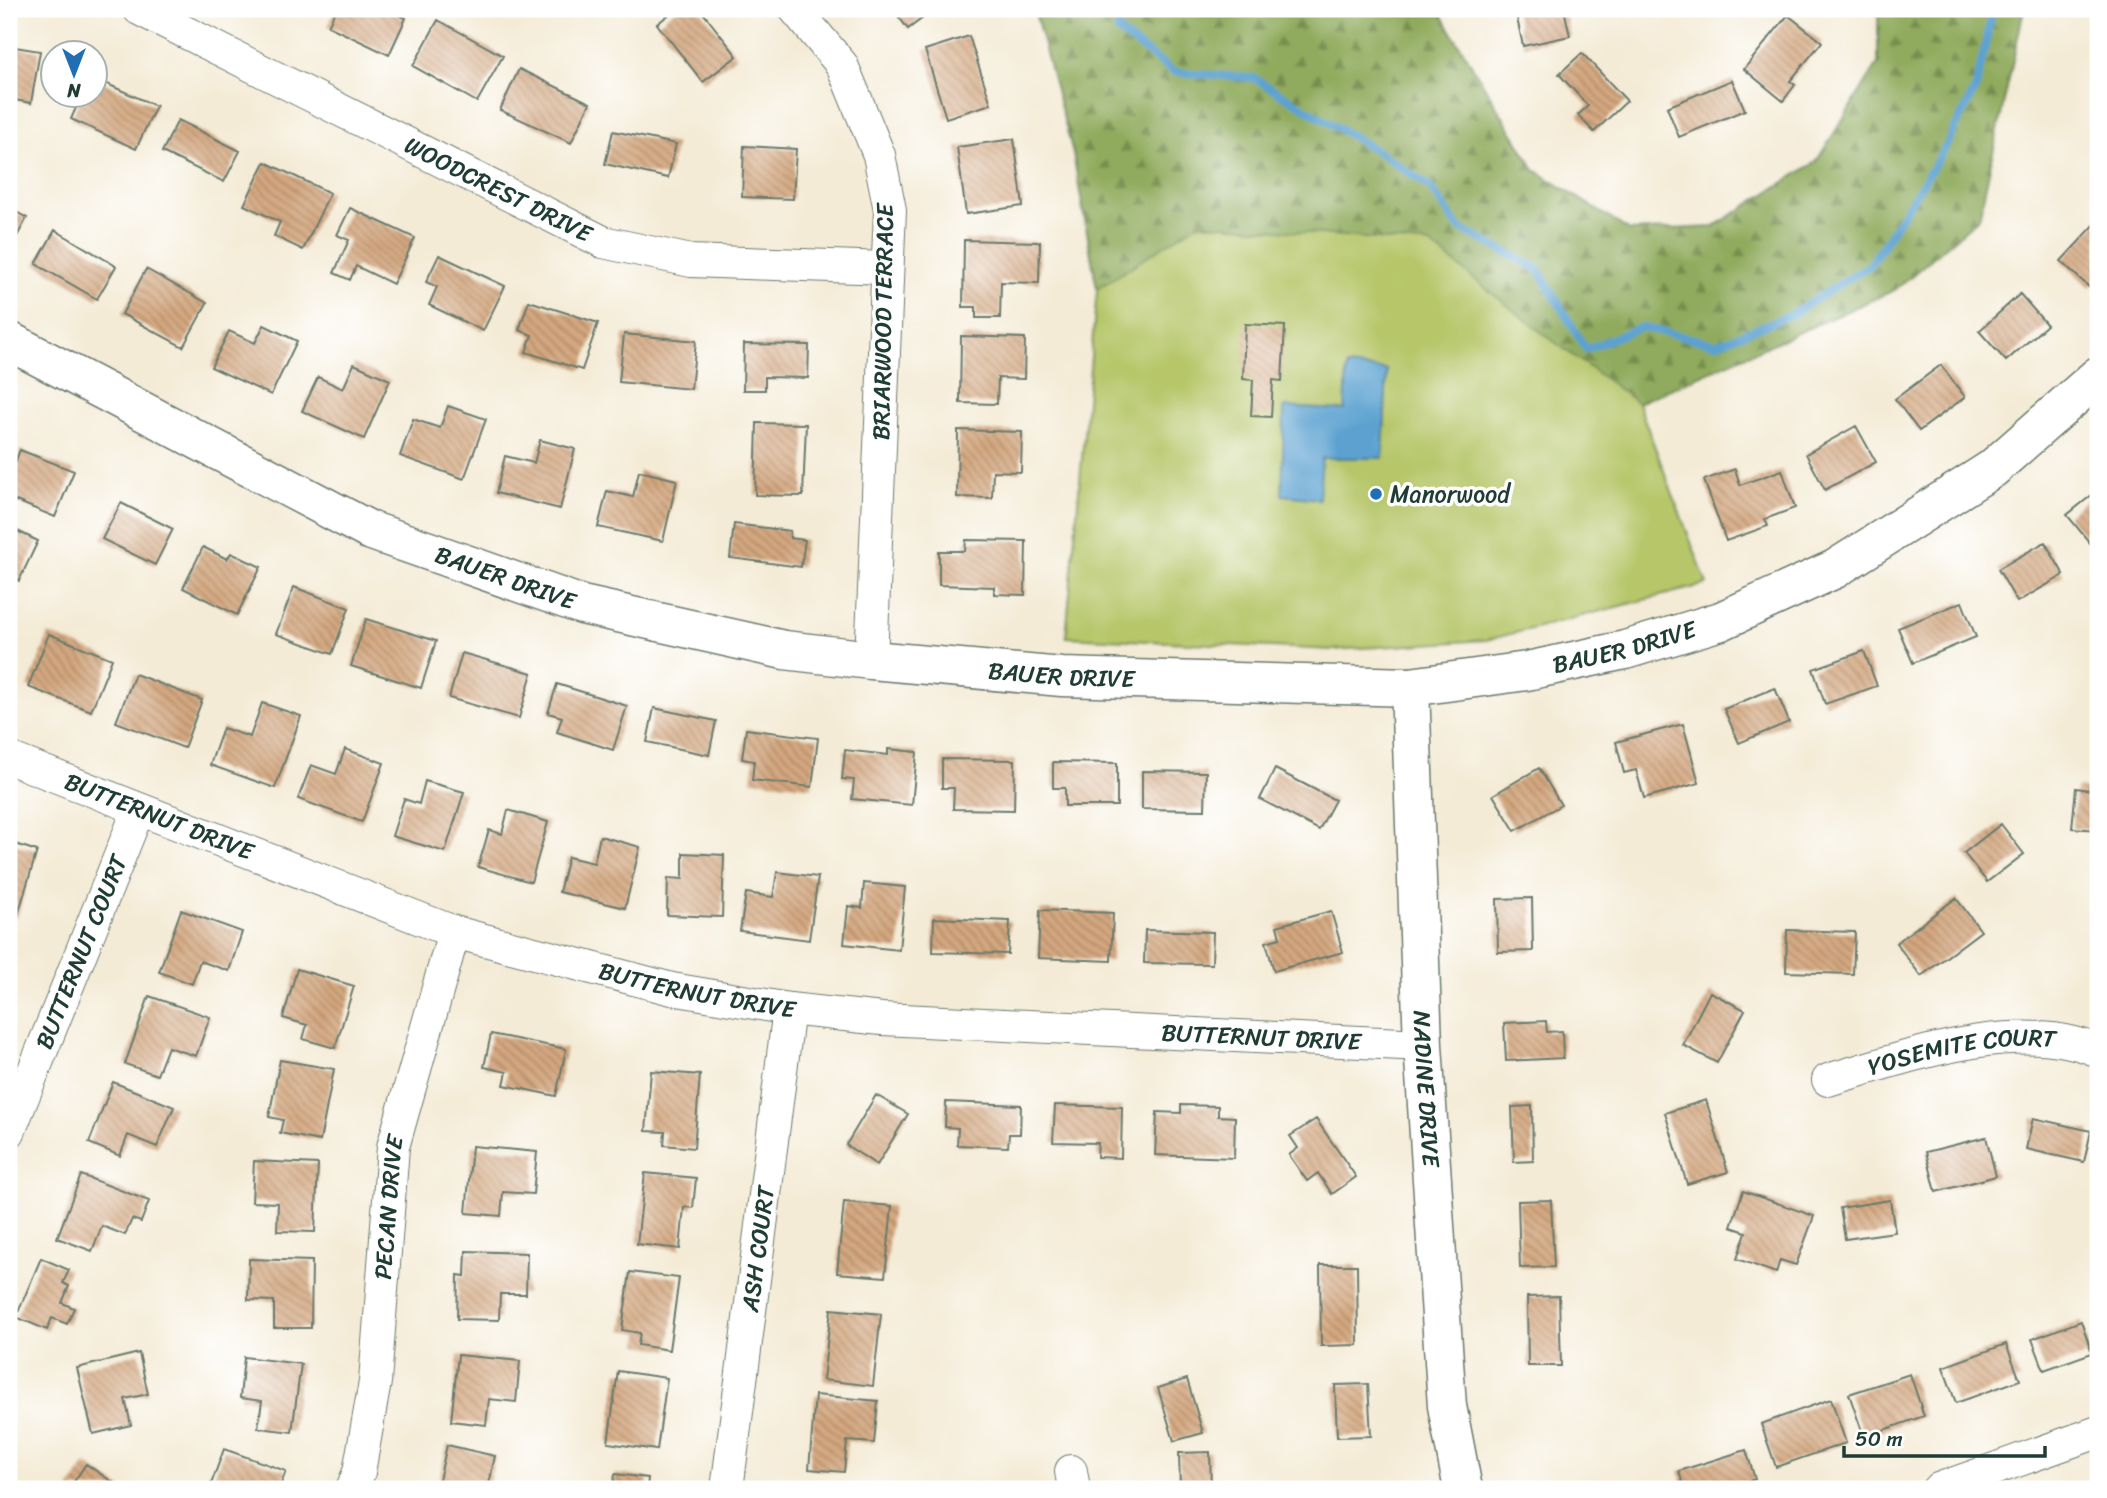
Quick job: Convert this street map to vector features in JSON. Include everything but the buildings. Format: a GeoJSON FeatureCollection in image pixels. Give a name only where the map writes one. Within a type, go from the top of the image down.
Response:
{"type":"FeatureCollection","features":[{"type":"Feature","properties":{"kind":"street","name":"WOODCREST DRIVE"},"geometry":{"type":"LineString","coordinates":[[139,9],[603,242],[691,261],[887,268]]}},
{"type":"Feature","properties":{"kind":"street","name":"BRIARWOOD TERRACE"},"geometry":{"type":"LineString","coordinates":[[795,9],[842,65],[879,155],[890,210],[871,660]]}},
{"type":"Feature","properties":{"kind":"street","name":"BAUER DRIVE"},"geometry":{"type":"LineString","coordinates":[[9,341],[369,530],[582,605],[784,650],[871,660],[1062,677],[1410,687],[1527,671],[1625,650],[1721,621],[1810,581],[1835,569],[1992,469],[2098,376]]}},
{"type":"Feature","properties":{"kind":"street","name":"NADINE DRIVE"},"geometry":{"type":"LineString","coordinates":[[1410,687],[1423,1045],[1447,1406],[1463,1489]]}},
{"type":"Feature","properties":{"kind":"street","name":"BUTTERNUT DRIVE"},"geometry":{"type":"LineString","coordinates":[[9,758],[138,811],[454,932],[672,989],[789,1009],[882,1019],[1423,1045]]}},
{"type":"Feature","properties":{"kind":"street","name":"BUTTERNUT COURT"},"geometry":{"type":"LineString","coordinates":[[9,1132],[138,811]]}},
{"type":"Feature","properties":{"kind":"street","name":"PECAN DRIVE"},"geometry":{"type":"LineString","coordinates":[[352,1489],[359,1472],[375,1382],[393,1147],[454,932]]}},
{"type":"Feature","properties":{"kind":"street","name":"ASH COURT"},"geometry":{"type":"LineString","coordinates":[[727,1489],[789,1009]]}},
{"type":"Feature","properties":{"kind":"street","name":"YOSEMITE COURT"},"geometry":{"type":"LineString","coordinates":[[1828,1080],[1912,1055],[2005,1038],[2077,1041],[2098,1051]]}},
{"type":"Feature","properties":{"kind":"street"},"geometry":{"type":"LineString","coordinates":[[1938,1489],[2098,1432]]}},
{"type":"Feature","properties":{"kind":"green space"},"geometry":{"type":"Polygon","coordinates":[[[1034,9],[1438,9],[1535,170],[1630,231],[1713,227],[1816,162],[1878,63],[1878,9],[2024,9],[1979,218],[1895,290],[1638,403],[1572,405],[1286,283],[1097,289],[1073,153],[1034,9]]]}},
{"type":"Feature","properties":{"kind":"green space","name":"Manorwood"},"geometry":{"type":"Polygon","coordinates":[[[1199,223],[1430,244],[1541,332],[1638,403],[1707,584],[1487,640],[1332,650],[1066,637],[1097,289],[1199,223]]]}},
{"type":"Feature","properties":{"kind":"water"},"geometry":{"type":"Polygon","coordinates":[[[1347,366],[1387,370],[1383,458],[1322,458],[1319,499],[1282,495],[1284,407],[1345,410],[1347,366]]]}},
{"type":"Feature","properties":{"kind":"waterway"},"geometry":{"type":"LineString","coordinates":[[1118,9],[1118,31],[1174,72],[1254,78],[1379,152],[1430,187],[1459,228],[1538,269],[1586,349],[1641,327],[1717,344],[1792,314],[1870,265],[1945,148],[1976,87],[1993,9]]}},
{"type":"Feature","properties":{"kind":"place","name":"Manorwood"},"geometry":{"type":"Point","coordinates":[1376,494]}}]}
